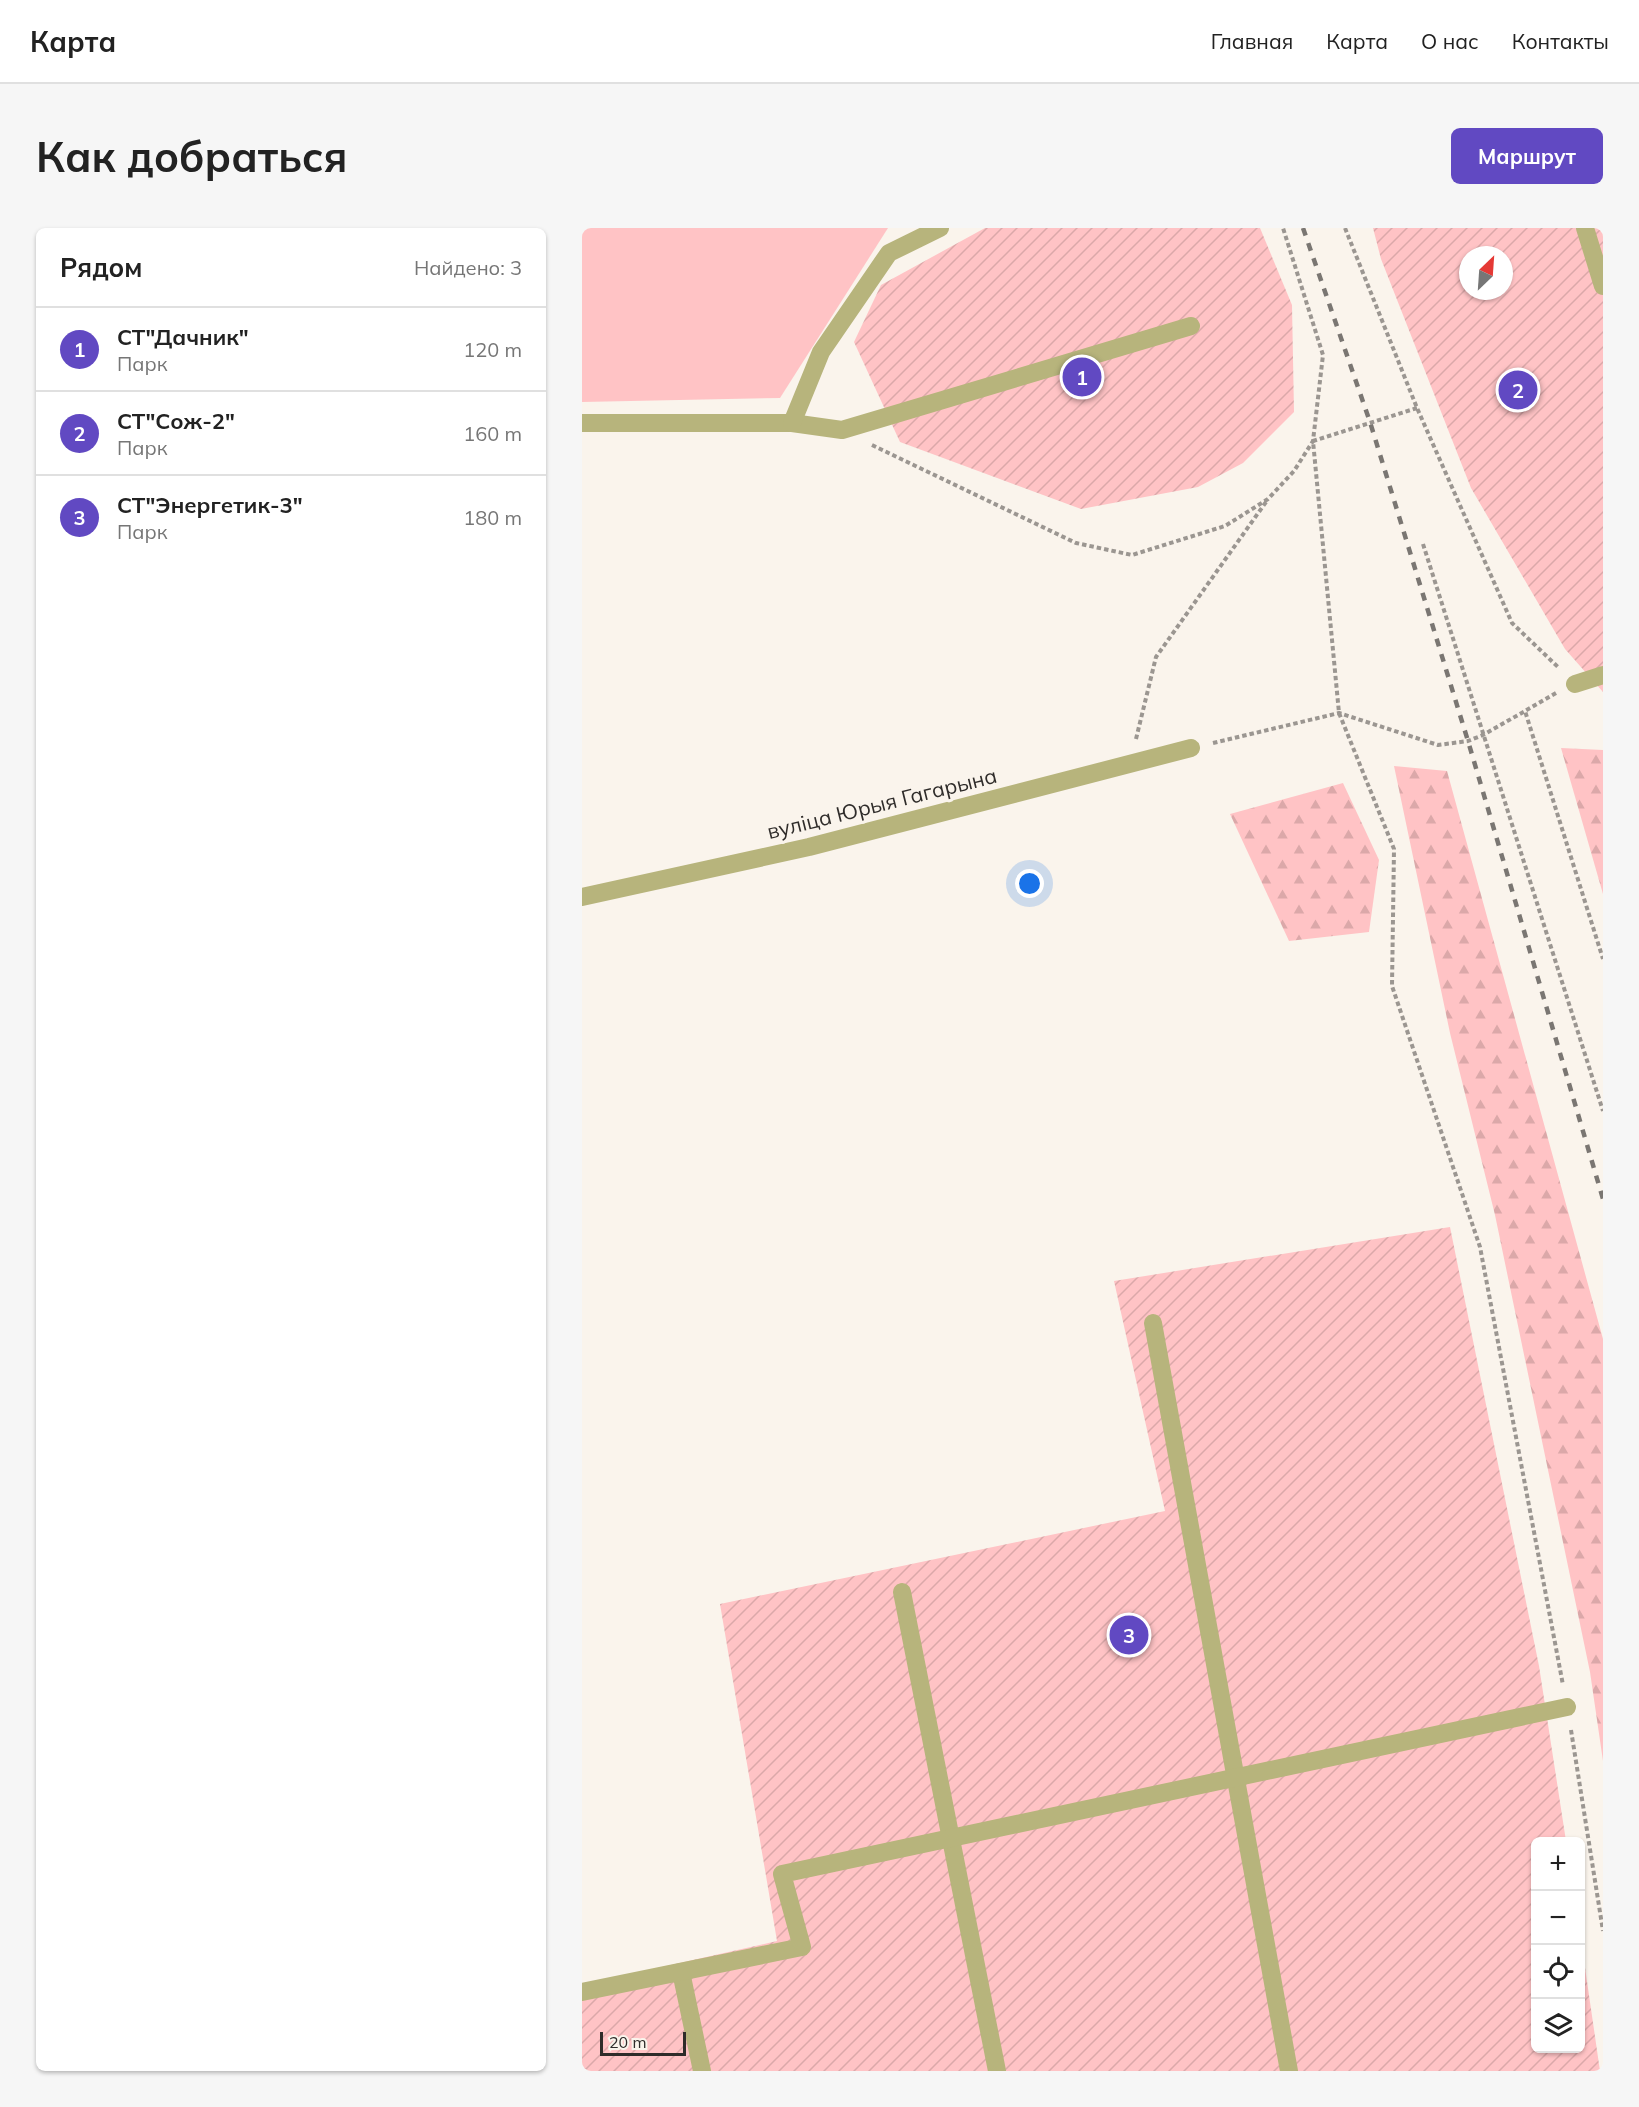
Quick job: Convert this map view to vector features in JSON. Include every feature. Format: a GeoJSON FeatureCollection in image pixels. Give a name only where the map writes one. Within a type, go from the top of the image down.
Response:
{"type":"FeatureCollection","features":[{"type":"Feature","properties":{"kind":"street"},"geometry":{"type":"LineString","coordinates":[[792,423],[821,352],[890,253],[939,228]]}},
{"type":"Feature","properties":{"kind":"street"},"geometry":{"type":"LineString","coordinates":[[1585,228],[1603,286]]}},
{"type":"Feature","properties":{"kind":"street"},"geometry":{"type":"LineString","coordinates":[[582,423],[792,423],[842,430],[1191,326]]}},
{"type":"Feature","properties":{"kind":"street"},"geometry":{"type":"LineString","coordinates":[[1575,684],[1603,675]]}},
{"type":"Feature","properties":{"kind":"street","name":"вуліца Юрыя Гагарына"},"geometry":{"type":"LineString","coordinates":[[582,897],[809,847],[1191,748]]}},
{"type":"Feature","properties":{"kind":"street"},"geometry":{"type":"LineString","coordinates":[[1153,1323],[1289,2071]]}},
{"type":"Feature","properties":{"kind":"street"},"geometry":{"type":"LineString","coordinates":[[902,1592],[997,2071]]}},
{"type":"Feature","properties":{"kind":"street"},"geometry":{"type":"LineString","coordinates":[[582,1992],[802,1947],[782,1874],[1567,1707]]}},
{"type":"Feature","properties":{"kind":"street"},"geometry":{"type":"LineString","coordinates":[[681,1972],[702,2071]]}},
{"type":"Feature","properties":{"kind":"path"},"geometry":{"type":"LineString","coordinates":[[1282,228],[1323,355],[1312,441],[1340,713],[1394,849],[1392,986],[1480,1246],[1567,1707],[1603,1931]]}},
{"type":"Feature","properties":{"kind":"path"},"geometry":{"type":"LineString","coordinates":[[1191,748],[1340,713],[1438,745],[1468,741],[1483,735],[1541,700],[1575,684],[1512,623],[1417,408],[1345,228]]}},
{"type":"Feature","properties":{"kind":"path"},"geometry":{"type":"LineString","coordinates":[[1130,764],[1156,657],[1268,499],[1294,471],[1312,441],[1417,408]]}},
{"type":"Feature","properties":{"kind":"path"},"geometry":{"type":"LineString","coordinates":[[842,430],[1076,543],[1132,555],[1225,526],[1268,499]]}},
{"type":"Feature","properties":{"kind":"path"},"geometry":{"type":"LineString","coordinates":[[1423,544],[1483,735],[1518,837],[1603,1111]]}},
{"type":"Feature","properties":{"kind":"path"},"geometry":{"type":"LineString","coordinates":[[1525,711],[1603,959]]}},
{"type":"Feature","properties":{"kind":"green space"},"geometry":{"type":"Polygon","coordinates":[[[582,228],[888,228],[780,398],[582,402],[582,228]]]}},
{"type":"Feature","properties":{"kind":"green space"},"geometry":{"type":"Polygon","coordinates":[[[985,228],[1260,228],[1292,305],[1294,412],[1243,463],[1198,487],[1081,509],[900,442],[854,342],[881,285],[985,228]]]}},
{"type":"Feature","properties":{"kind":"green space"},"geometry":{"type":"Polygon","coordinates":[[[1373,228],[1603,228],[1603,692],[1565,649],[1471,488],[1381,259],[1373,228]]]}},
{"type":"Feature","properties":{"kind":"green space"},"geometry":{"type":"Polygon","coordinates":[[[1561,748],[1603,750],[1603,894],[1561,748]]]}},
{"type":"Feature","properties":{"kind":"green space"},"geometry":{"type":"Polygon","coordinates":[[[1394,766],[1447,771],[1603,1339],[1603,1761],[1590,1672],[1495,1215],[1450,1033],[1394,766]]]}},
{"type":"Feature","properties":{"kind":"green space"},"geometry":{"type":"Polygon","coordinates":[[[1343,783],[1379,860],[1369,932],[1289,941],[1230,814],[1343,783]]]}},
{"type":"Feature","properties":{"kind":"green space"},"geometry":{"type":"Polygon","coordinates":[[[1450,1227],[1539,1666],[1565,1837],[1531,1837],[1531,2053],[1585,2053],[1585,1968],[1600,2071],[582,2071],[582,1985],[777,1941],[720,1604],[1165,1511],[1114,1281],[1450,1227]]]}},
{"type":"Feature","properties":{"kind":"railway"},"geometry":{"type":"LineString","coordinates":[[1303,228],[1370,422],[1468,741],[1603,1199]]}},
{"type":"Feature","properties":{"kind":"place","name":"СТ\"Дачник\""},"geometry":{"type":"Point","coordinates":[1082,377]}},
{"type":"Feature","properties":{"kind":"place","name":"СТ\"Сож-2\""},"geometry":{"type":"Point","coordinates":[1518,390]}},
{"type":"Feature","properties":{"kind":"place","name":"СТ\"Энергетик-3\""},"geometry":{"type":"Point","coordinates":[1129,1635]}}]}
